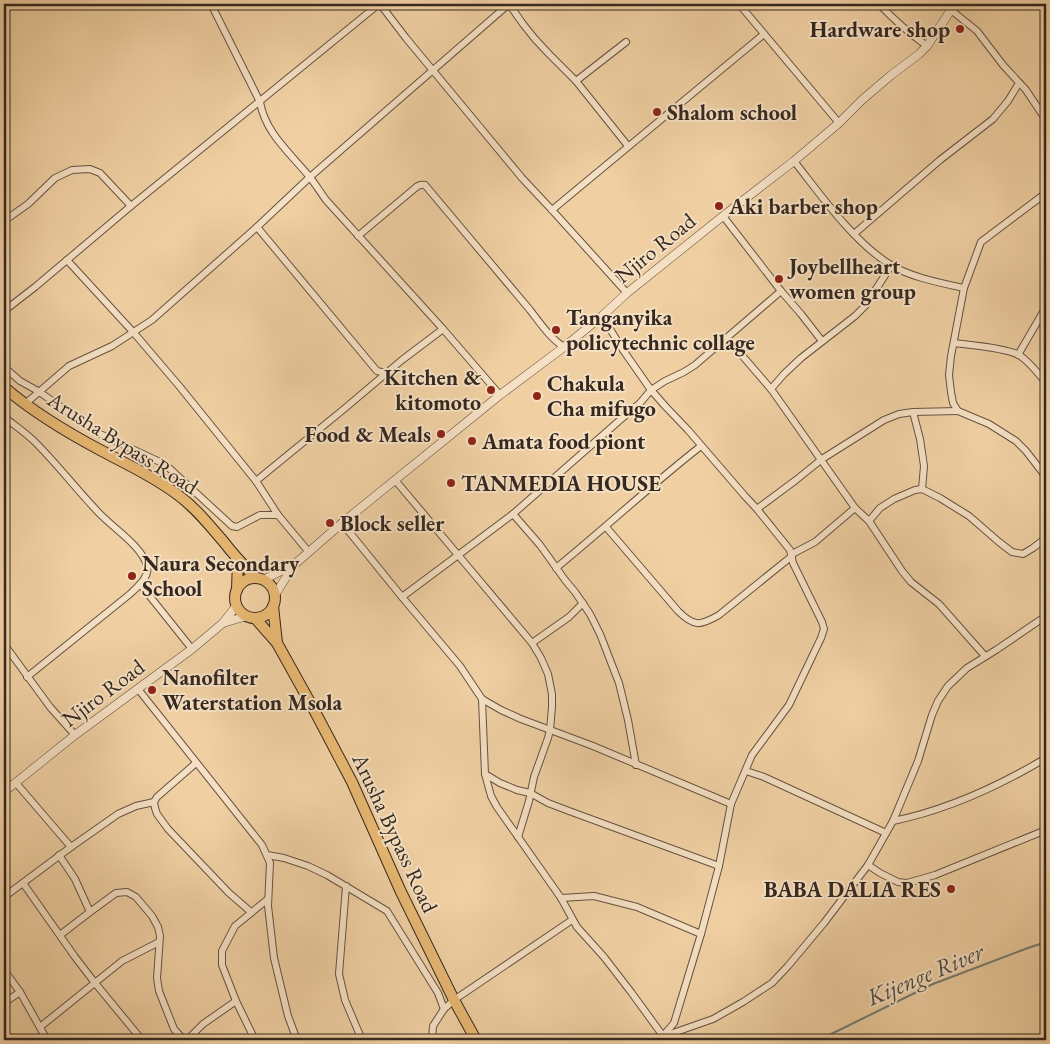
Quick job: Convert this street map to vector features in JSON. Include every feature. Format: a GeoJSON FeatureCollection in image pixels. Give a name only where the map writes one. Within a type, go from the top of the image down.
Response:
{"type":"FeatureCollection","features":[{"type":"Feature","properties":{"kind":"main road","name":"Arusha Bypass Road"},"geometry":{"type":"LineString","coordinates":[[4,387],[61,429],[141,470],[199,512],[238,559],[273,589],[275,595],[273,606],[277,642]]}},
{"type":"Feature","properties":{"kind":"main road"},"geometry":{"type":"LineString","coordinates":[[237,605],[238,559]]}},
{"type":"Feature","properties":{"kind":"main road"},"geometry":{"type":"LineString","coordinates":[[237,590],[245,581],[260,579]]}},
{"type":"Feature","properties":{"kind":"main road","name":"Arusha Bypass Road"},"geometry":{"type":"LineString","coordinates":[[237,605],[243,614],[251,617],[277,642],[352,782],[401,892],[454,1000],[476,1040]]}},
{"type":"Feature","properties":{"kind":"main road"},"geometry":{"type":"LineString","coordinates":[[251,617],[266,615],[273,606]]}},
{"type":"Feature","properties":{"kind":"street"},"geometry":{"type":"LineString","coordinates":[[211,4],[260,102],[263,116],[270,129],[310,177],[326,200],[500,395]]}},
{"type":"Feature","properties":{"kind":"street"},"geometry":{"type":"LineString","coordinates":[[4,311],[379,4],[522,178],[627,293]]}},
{"type":"Feature","properties":{"kind":"street"},"geometry":{"type":"LineString","coordinates":[[25,404],[69,366],[112,346],[152,320],[310,177],[509,4],[535,39],[576,81],[628,146]]}},
{"type":"Feature","properties":{"kind":"street"},"geometry":{"type":"LineString","coordinates":[[739,4],[839,123]]}},
{"type":"Feature","properties":{"kind":"street"},"geometry":{"type":"LineString","coordinates":[[879,4],[908,33],[927,46]]}},
{"type":"Feature","properties":{"kind":"street"},"geometry":{"type":"LineString","coordinates":[[953,7],[977,31],[1003,65],[1020,83],[1046,120]]}},
{"type":"Feature","properties":{"kind":"street","name":"Njiro Road"},"geometry":{"type":"LineString","coordinates":[[275,595],[295,564],[342,522],[500,395],[564,347],[627,293],[839,123],[862,100],[927,46],[953,7]]}},
{"type":"Feature","properties":{"kind":"street"},"geometry":{"type":"LineString","coordinates":[[552,210],[764,34]]}},
{"type":"Feature","properties":{"kind":"street"},"geometry":{"type":"LineString","coordinates":[[576,81],[626,42]]}},
{"type":"Feature","properties":{"kind":"street"},"geometry":{"type":"LineString","coordinates":[[854,234],[940,160],[993,119],[1020,83]]}},
{"type":"Feature","properties":{"kind":"street"},"geometry":{"type":"LineString","coordinates":[[794,161],[854,234],[891,266],[916,276],[964,288]]}},
{"type":"Feature","properties":{"kind":"street"},"geometry":{"type":"LineString","coordinates":[[4,220],[28,204],[55,178],[72,170],[90,169],[100,173],[131,206]]}},
{"type":"Feature","properties":{"kind":"street"},"geometry":{"type":"LineString","coordinates":[[358,236],[414,189],[422,184],[425,185],[544,328],[564,347]]}},
{"type":"Feature","properties":{"kind":"street"},"geometry":{"type":"LineString","coordinates":[[958,411],[952,397],[949,375],[951,356],[964,288],[981,242],[1046,193]]}},
{"type":"Feature","properties":{"kind":"street"},"geometry":{"type":"LineString","coordinates":[[723,216],[780,291],[822,341]]}},
{"type":"Feature","properties":{"kind":"street"},"geometry":{"type":"LineString","coordinates":[[256,227],[372,366],[377,371],[386,373]]}},
{"type":"Feature","properties":{"kind":"street"},"geometry":{"type":"LineString","coordinates":[[66,260],[134,332],[256,482],[278,515],[308,551]]}},
{"type":"Feature","properties":{"kind":"street"},"geometry":{"type":"LineString","coordinates":[[772,389],[784,374],[865,306],[891,266]]}},
{"type":"Feature","properties":{"kind":"street"},"geometry":{"type":"LineString","coordinates":[[402,598],[513,514],[652,390],[695,365],[780,291]]}},
{"type":"Feature","properties":{"kind":"street"},"geometry":{"type":"LineString","coordinates":[[1018,355],[1046,307]]}},
{"type":"Feature","properties":{"kind":"street"},"geometry":{"type":"LineString","coordinates":[[602,316],[623,350],[652,390],[786,544],[824,629],[789,705],[755,750],[731,804],[720,866],[701,934],[674,1023],[663,1036]]}},
{"type":"Feature","properties":{"kind":"street"},"geometry":{"type":"LineString","coordinates":[[256,482],[386,373],[443,329]]}},
{"type":"Feature","properties":{"kind":"street"},"geometry":{"type":"LineString","coordinates":[[727,338],[772,389],[855,508],[869,521],[911,582],[939,604],[985,656]]}},
{"type":"Feature","properties":{"kind":"street"},"geometry":{"type":"LineString","coordinates":[[954,343],[984,347],[1018,355],[1046,383]]}},
{"type":"Feature","properties":{"kind":"street"},"geometry":{"type":"LineString","coordinates":[[4,367],[20,381],[38,391],[98,433],[169,468],[232,526],[237,527],[260,515],[278,515]]}},
{"type":"Feature","properties":{"kind":"street"},"geometry":{"type":"LineString","coordinates":[[757,509],[822,459],[884,420],[899,414],[913,412],[958,411],[989,424],[1026,450],[1046,477]]}},
{"type":"Feature","properties":{"kind":"street"},"geometry":{"type":"LineString","coordinates":[[913,412],[924,466],[922,489]]}},
{"type":"Feature","properties":{"kind":"street"},"geometry":{"type":"LineString","coordinates":[[4,431],[8,423],[6,418]]}},
{"type":"Feature","properties":{"kind":"street"},"geometry":{"type":"LineString","coordinates":[[6,418],[33,440],[101,515],[141,554],[147,565],[148,573],[140,584],[27,677]]}},
{"type":"Feature","properties":{"kind":"street"},"geometry":{"type":"LineString","coordinates":[[556,568],[606,527],[670,470],[701,446]]}},
{"type":"Feature","properties":{"kind":"street"},"geometry":{"type":"LineString","coordinates":[[395,480],[532,643],[548,674],[552,694],[550,730],[534,777],[518,837]]}},
{"type":"Feature","properties":{"kind":"street"},"geometry":{"type":"LineString","coordinates":[[869,521],[880,508],[894,498],[922,489],[969,516],[1012,552],[1023,554],[1046,538]]}},
{"type":"Feature","properties":{"kind":"street"},"geometry":{"type":"LineString","coordinates":[[606,527],[678,611],[686,619],[696,623],[706,622],[719,614],[792,555],[815,542],[855,508]]}},
{"type":"Feature","properties":{"kind":"street"},"geometry":{"type":"LineString","coordinates":[[513,514],[540,545],[583,603],[600,634],[619,684],[636,765]]}},
{"type":"Feature","properties":{"kind":"street"},"geometry":{"type":"LineString","coordinates":[[342,522],[402,598],[460,666],[482,699],[500,710],[593,746],[731,804]]}},
{"type":"Feature","properties":{"kind":"street","name":"Njiro Road"},"geometry":{"type":"LineString","coordinates":[[260,579],[295,564]]}},
{"type":"Feature","properties":{"kind":"street"},"geometry":{"type":"LineString","coordinates":[[140,584],[192,649]]}},
{"type":"Feature","properties":{"kind":"street"},"geometry":{"type":"LineString","coordinates":[[532,643],[569,617],[583,603]]}},
{"type":"Feature","properties":{"kind":"street","name":"Njiro Road"},"geometry":{"type":"LineString","coordinates":[[4,790],[192,649],[223,623],[237,605]]}},
{"type":"Feature","properties":{"kind":"street"},"geometry":{"type":"LineString","coordinates":[[653,1040],[712,1019],[772,983],[788,966],[824,923],[868,865],[893,821],[918,761],[938,701],[957,677],[967,668],[1046,616]]}},
{"type":"Feature","properties":{"kind":"street","name":"Njiro Road"},"geometry":{"type":"LineString","coordinates":[[223,623],[251,617]]}},
{"type":"Feature","properties":{"kind":"street"},"geometry":{"type":"LineString","coordinates":[[4,644],[50,708],[75,735]]}},
{"type":"Feature","properties":{"kind":"street"},"geometry":{"type":"LineString","coordinates":[[138,689],[268,855],[271,872],[268,899],[274,958],[288,1016],[297,1040]]}},
{"type":"Feature","properties":{"kind":"street"},"geometry":{"type":"LineString","coordinates":[[482,699],[485,774],[496,807],[561,898],[577,927],[604,957],[663,1036]]}},
{"type":"Feature","properties":{"kind":"street"},"geometry":{"type":"LineString","coordinates":[[893,821],[916,816],[993,787],[1046,758]]}},
{"type":"Feature","properties":{"kind":"street"},"geometry":{"type":"LineString","coordinates":[[196,763],[157,797],[154,802],[157,814],[168,829],[228,893],[251,912]]}},
{"type":"Feature","properties":{"kind":"street"},"geometry":{"type":"LineString","coordinates":[[746,771],[764,777],[886,833]]}},
{"type":"Feature","properties":{"kind":"street"},"geometry":{"type":"LineString","coordinates":[[485,774],[500,783],[516,790],[530,793],[548,803],[720,866]]}},
{"type":"Feature","properties":{"kind":"street"},"geometry":{"type":"LineString","coordinates":[[16,782],[71,847]]}},
{"type":"Feature","properties":{"kind":"street"},"geometry":{"type":"LineString","coordinates":[[4,897],[59,855],[118,814],[136,806],[154,802]]}},
{"type":"Feature","properties":{"kind":"street"},"geometry":{"type":"LineString","coordinates":[[868,865],[898,882],[907,883],[935,875],[1046,830]]}},
{"type":"Feature","properties":{"kind":"street"},"geometry":{"type":"LineString","coordinates":[[59,855],[75,879],[90,912]]}},
{"type":"Feature","properties":{"kind":"street"},"geometry":{"type":"LineString","coordinates":[[268,855],[308,866],[327,875],[387,911],[438,993],[444,1009]]}},
{"type":"Feature","properties":{"kind":"street"},"geometry":{"type":"LineString","coordinates":[[23,883],[75,957],[142,1040]]}},
{"type":"Feature","properties":{"kind":"street"},"geometry":{"type":"LineString","coordinates":[[346,886],[339,974],[345,1000],[361,1040]]}},
{"type":"Feature","properties":{"kind":"street"},"geometry":{"type":"LineString","coordinates":[[60,935],[116,893],[127,892],[136,897],[152,916],[160,931],[157,978],[159,991],[174,1029],[185,1040],[203,1024],[236,1001]]}},
{"type":"Feature","properties":{"kind":"street"},"geometry":{"type":"LineString","coordinates":[[561,898],[594,896],[637,907],[701,934]]}},
{"type":"Feature","properties":{"kind":"street"},"geometry":{"type":"LineString","coordinates":[[255,1040],[222,966],[222,951],[234,926],[268,899]]}},
{"type":"Feature","properties":{"kind":"street"},"geometry":{"type":"LineString","coordinates":[[432,1040],[433,1026],[444,1009],[454,1000],[572,920]]}},
{"type":"Feature","properties":{"kind":"street"},"geometry":{"type":"LineString","coordinates":[[40,1027],[122,961],[158,942]]}},
{"type":"Feature","properties":{"kind":"street"},"geometry":{"type":"LineString","coordinates":[[4,970],[20,992],[48,1040]]}},
{"type":"Feature","properties":{"kind":"street"},"geometry":{"type":"LineString","coordinates":[[4,1003],[20,992]]}},
{"type":"Feature","properties":{"kind":"street"},"geometry":{"type":"LineString","coordinates":[[224,1009],[243,1016]]}},
{"type":"Feature","properties":{"kind":"waterway","name":"Kijenge River"},"geometry":{"type":"LineString","coordinates":[[819,1040],[933,984],[1046,942]]}},
{"type":"Feature","properties":{"kind":"place","name":"Hardware shop"},"geometry":{"type":"Point","coordinates":[960,29]}},
{"type":"Feature","properties":{"kind":"place","name":"Shalom school"},"geometry":{"type":"Point","coordinates":[657,112]}},
{"type":"Feature","properties":{"kind":"place","name":"Aki barber shop"},"geometry":{"type":"Point","coordinates":[719,206]}},
{"type":"Feature","properties":{"kind":"place","name":"Joybellheart women group"},"geometry":{"type":"Point","coordinates":[779,279]}},
{"type":"Feature","properties":{"kind":"place","name":"Tanganyika policytechnic collage"},"geometry":{"type":"Point","coordinates":[556,330]}},
{"type":"Feature","properties":{"kind":"place","name":"Kitchen & kitomoto"},"geometry":{"type":"Point","coordinates":[491,390]}},
{"type":"Feature","properties":{"kind":"place","name":"Chakula Cha mifugo"},"geometry":{"type":"Point","coordinates":[537,396]}},
{"type":"Feature","properties":{"kind":"place","name":"Food & Meals"},"geometry":{"type":"Point","coordinates":[441,434]}},
{"type":"Feature","properties":{"kind":"place","name":"Amata food piont"},"geometry":{"type":"Point","coordinates":[472,441]}},
{"type":"Feature","properties":{"kind":"place","name":"TANMEDIA HOUSE"},"geometry":{"type":"Point","coordinates":[451,483]}},
{"type":"Feature","properties":{"kind":"place","name":"Block seller"},"geometry":{"type":"Point","coordinates":[330,523]}},
{"type":"Feature","properties":{"kind":"place","name":"Naura Secondary School"},"geometry":{"type":"Point","coordinates":[132,576]}},
{"type":"Feature","properties":{"kind":"place","name":"Nanofilter Waterstation Msola"},"geometry":{"type":"Point","coordinates":[152,690]}},
{"type":"Feature","properties":{"kind":"place","name":"BABA DALIA RES"},"geometry":{"type":"Point","coordinates":[951,889]}}]}
